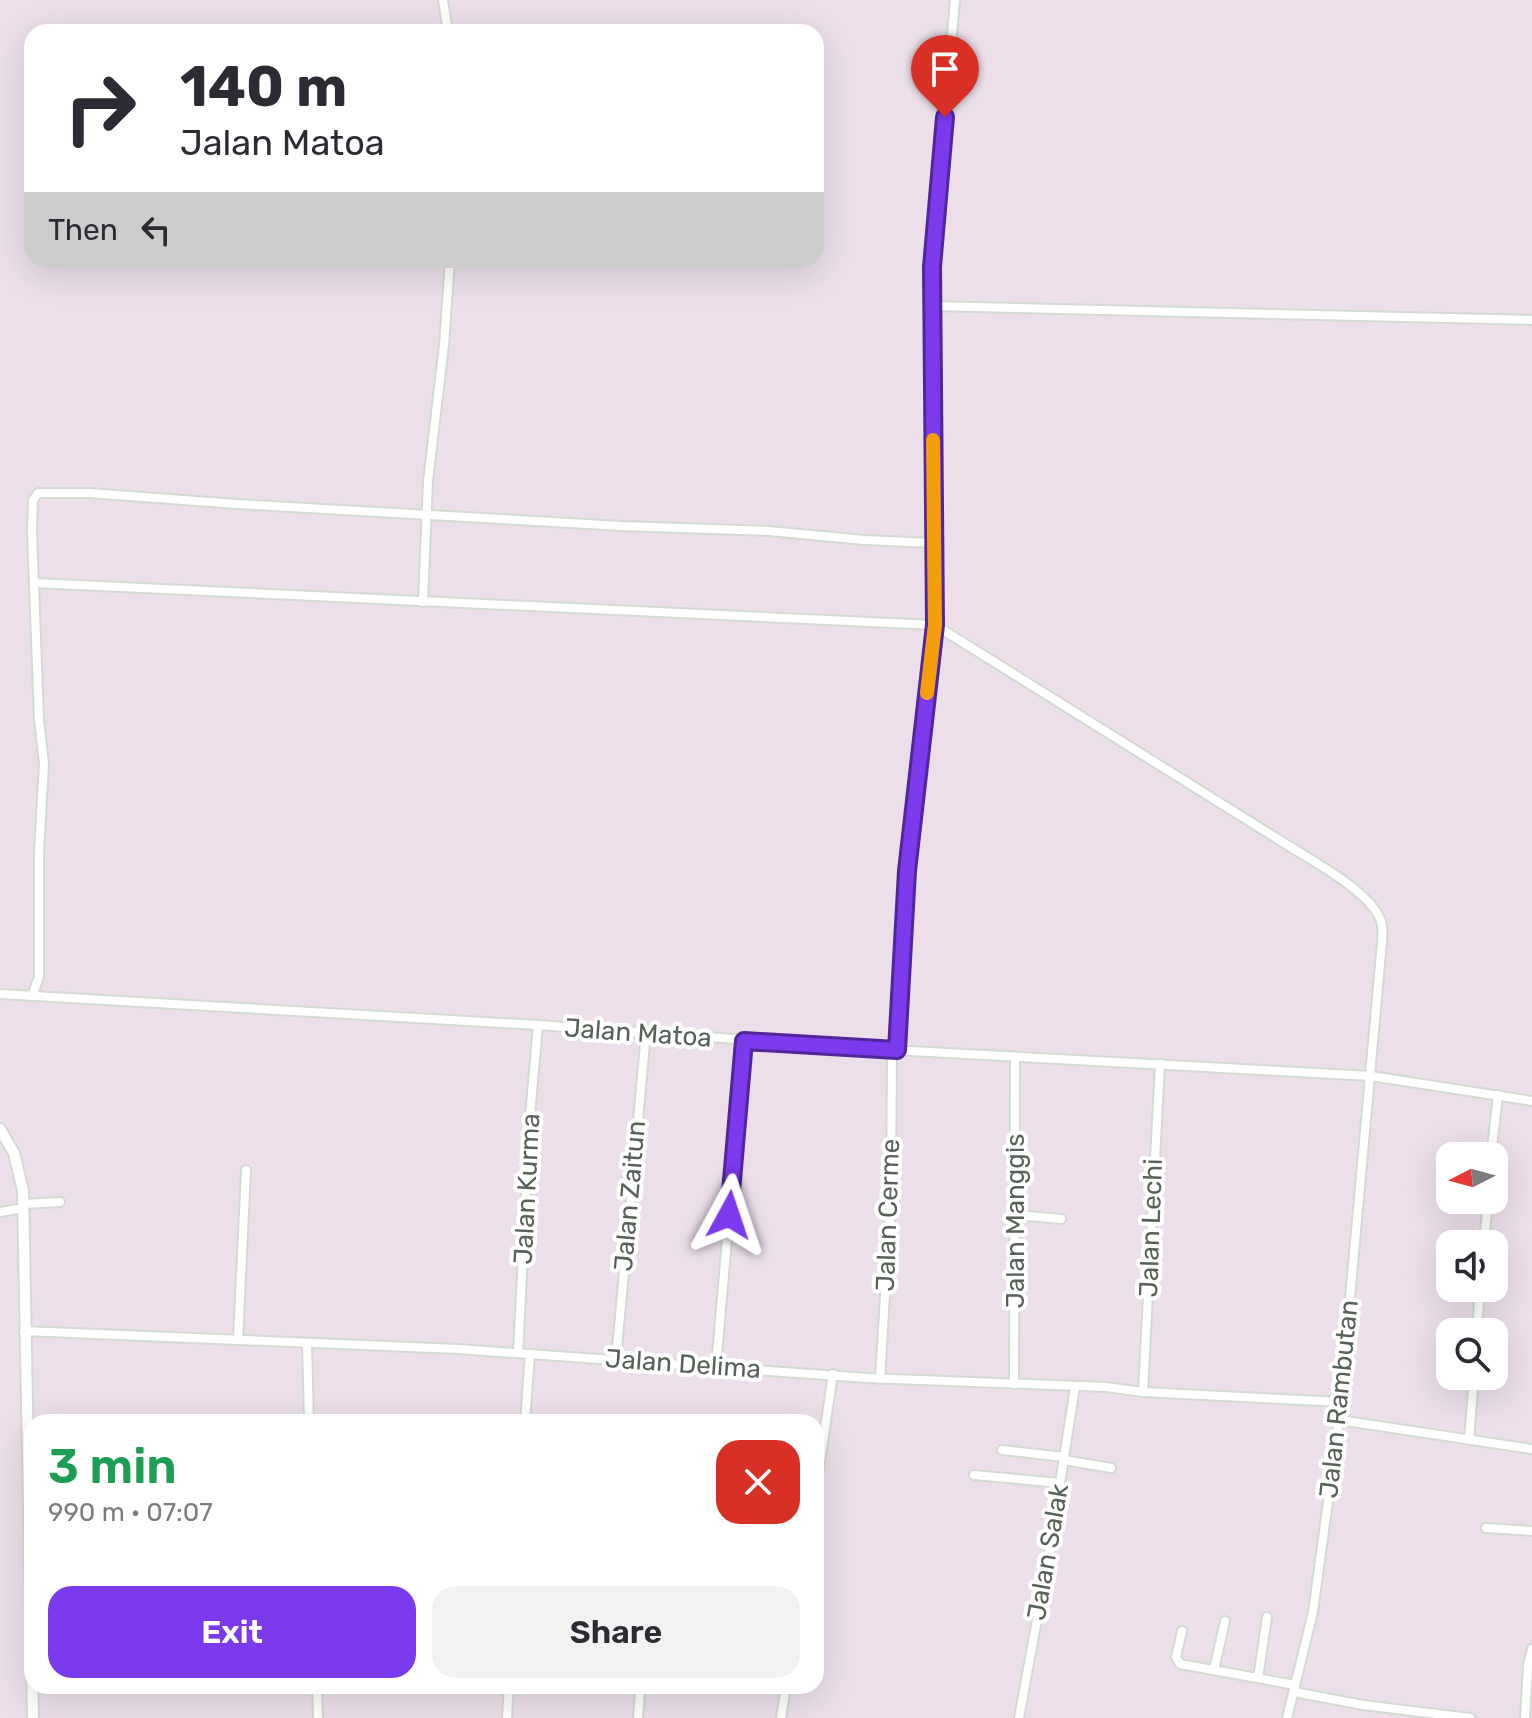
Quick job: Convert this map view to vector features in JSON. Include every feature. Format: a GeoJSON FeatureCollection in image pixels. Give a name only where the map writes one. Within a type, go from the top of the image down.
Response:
{"type":"FeatureCollection","features":[{"type":"Feature","properties":{"kind":"street"},"geometry":{"type":"LineString","coordinates":[[443,0],[447,24]]}},
{"type":"Feature","properties":{"kind":"street","name":"Jalan Cerme"},"geometry":{"type":"LineString","coordinates":[[880,1379],[891,1195],[894,1050],[907,871],[935,625],[932,267],[955,0]]}},
{"type":"Feature","properties":{"kind":"street"},"geometry":{"type":"LineString","coordinates":[[423,602],[425,516],[449,268]]}},
{"type":"Feature","properties":{"kind":"street"},"geometry":{"type":"LineString","coordinates":[[931,306],[1532,320]]}},
{"type":"Feature","properties":{"kind":"street"},"geometry":{"type":"LineString","coordinates":[[32,996],[39,977],[39,851],[44,764],[39,719],[32,531],[33,500],[38,493],[89,493],[425,516],[769,531],[934,543]]}},
{"type":"Feature","properties":{"kind":"street"},"geometry":{"type":"LineString","coordinates":[[34,583],[935,625]]}},
{"type":"Feature","properties":{"kind":"street","name":"Jalan Rambutan"},"geometry":{"type":"LineString","coordinates":[[935,625],[1289,846],[1345,883],[1380,918],[1382,928],[1371,1076],[1339,1420],[1313,1612],[1287,1718]]}},
{"type":"Feature","properties":{"kind":"street","name":"Jalan Matoa"},"geometry":{"type":"LineString","coordinates":[[0,994],[538,1025],[894,1050],[1371,1076],[1532,1101]]}},
{"type":"Feature","properties":{"kind":"street","name":"Jalan Kurma"},"geometry":{"type":"LineString","coordinates":[[518,1353],[530,1116],[538,1025]]}},
{"type":"Feature","properties":{"kind":"street","name":"Jalan Zaitun"},"geometry":{"type":"LineString","coordinates":[[616,1359],[646,1033]]}},
{"type":"Feature","properties":{"kind":"street"},"geometry":{"type":"LineString","coordinates":[[716,1367],[744,1041]]}},
{"type":"Feature","properties":{"kind":"street","name":"Jalan Manggis"},"geometry":{"type":"LineString","coordinates":[[1014,1384],[1015,1057]]}},
{"type":"Feature","properties":{"kind":"street","name":"Jalan Lechi"},"geometry":{"type":"LineString","coordinates":[[1143,1392],[1160,1064]]}},
{"type":"Feature","properties":{"kind":"street"},"geometry":{"type":"LineString","coordinates":[[1493,1142],[1498,1095]]}},
{"type":"Feature","properties":{"kind":"street"},"geometry":{"type":"LineString","coordinates":[[0,1129],[14,1153],[20,1172],[27,1414]]}},
{"type":"Feature","properties":{"kind":"street"},"geometry":{"type":"LineString","coordinates":[[238,1340],[246,1170]]}},
{"type":"Feature","properties":{"kind":"street"},"geometry":{"type":"LineString","coordinates":[[0,1212],[60,1202]]}},
{"type":"Feature","properties":{"kind":"street"},"geometry":{"type":"LineString","coordinates":[[1016,1215],[1061,1219]]}},
{"type":"Feature","properties":{"kind":"street","name":"Jalan Delima"},"geometry":{"type":"LineString","coordinates":[[24,1331],[518,1353],[880,1379],[1341,1402]]}},
{"type":"Feature","properties":{"kind":"street"},"geometry":{"type":"LineString","coordinates":[[307,1343],[309,1414]]}},
{"type":"Feature","properties":{"kind":"street"},"geometry":{"type":"LineString","coordinates":[[526,1414],[530,1354]]}},
{"type":"Feature","properties":{"kind":"street"},"geometry":{"type":"LineString","coordinates":[[824,1435],[833,1374]]}},
{"type":"Feature","properties":{"kind":"street","name":"Jalan Salak"},"geometry":{"type":"LineString","coordinates":[[1019,1718],[1075,1387]]}},
{"type":"Feature","properties":{"kind":"street"},"geometry":{"type":"LineString","coordinates":[[1469,1440],[1473,1390]]}},
{"type":"Feature","properties":{"kind":"street"},"geometry":{"type":"LineString","coordinates":[[1339,1420],[1532,1449]]}},
{"type":"Feature","properties":{"kind":"street"},"geometry":{"type":"LineString","coordinates":[[1002,1450],[1111,1468]]}},
{"type":"Feature","properties":{"kind":"street"},"geometry":{"type":"LineString","coordinates":[[974,1475],[1060,1483]]}},
{"type":"Feature","properties":{"kind":"street"},"geometry":{"type":"LineString","coordinates":[[1486,1528],[1532,1531]]}},
{"type":"Feature","properties":{"kind":"street"},"geometry":{"type":"LineString","coordinates":[[1258,1678],[1267,1617]]}},
{"type":"Feature","properties":{"kind":"street"},"geometry":{"type":"LineString","coordinates":[[1214,1670],[1225,1621]]}},
{"type":"Feature","properties":{"kind":"street"},"geometry":{"type":"LineString","coordinates":[[1182,1631],[1176,1657],[1178,1663],[1258,1678],[1363,1705],[1470,1718]]}},
{"type":"Feature","properties":{"kind":"street"},"geometry":{"type":"LineString","coordinates":[[1525,1718],[1532,1649]]}},
{"type":"Feature","properties":{"kind":"street"},"geometry":{"type":"LineString","coordinates":[[33,1694],[33,1718]]}},
{"type":"Feature","properties":{"kind":"street"},"geometry":{"type":"LineString","coordinates":[[317,1694],[318,1718]]}},
{"type":"Feature","properties":{"kind":"street"},"geometry":{"type":"LineString","coordinates":[[507,1718],[508,1694]]}},
{"type":"Feature","properties":{"kind":"street"},"geometry":{"type":"LineString","coordinates":[[638,1718],[640,1694]]}},
{"type":"Feature","properties":{"kind":"street"},"geometry":{"type":"LineString","coordinates":[[781,1718],[785,1694]]}},
{"type":"Feature","properties":{"kind":"slow traffic"},"geometry":{"type":"LineString","coordinates":[[927,693],[935,625],[933,440]]}},
{"type":"Feature","properties":{"kind":"route"},"geometry":{"type":"LineString","coordinates":[[729,1215],[744,1041],[897,1050],[907,871],[935,625],[931,306],[945,117]]}}]}
